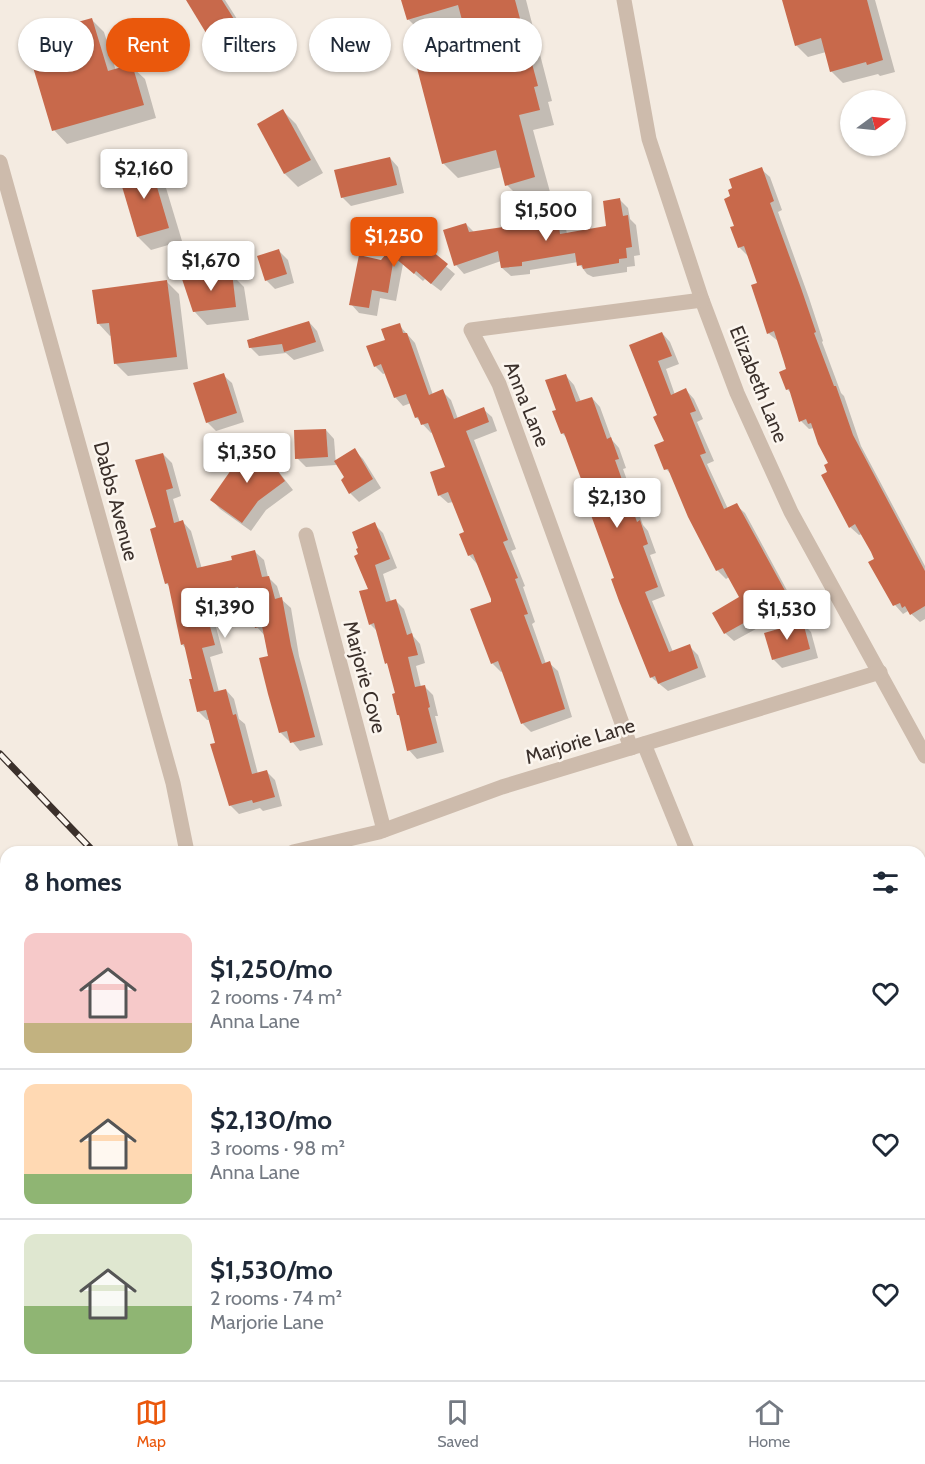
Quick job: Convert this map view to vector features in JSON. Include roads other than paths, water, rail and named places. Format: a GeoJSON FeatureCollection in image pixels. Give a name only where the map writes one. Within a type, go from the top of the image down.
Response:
{"type":"FeatureCollection","features":[{"type":"Feature","properties":{"kind":"street","name":"Elizabeth Lane"},"geometry":{"type":"LineString","coordinates":[[624,0],[649,139],[702,300],[737,393],[791,512],[925,756]]}},
{"type":"Feature","properties":{"kind":"street","name":"Dabbs Avenue"},"geometry":{"type":"LineString","coordinates":[[0,162],[173,783],[186,846]]}},
{"type":"Feature","properties":{"kind":"street","name":"Anna Lane"},"geometry":{"type":"LineString","coordinates":[[685,846],[637,746],[499,384],[471,330],[702,300]]}},
{"type":"Feature","properties":{"kind":"street","name":"Marjorie Cove"},"geometry":{"type":"LineString","coordinates":[[306,535],[384,830]]}},
{"type":"Feature","properties":{"kind":"street","name":"Marjorie Lane"},"geometry":{"type":"LineString","coordinates":[[318,846],[384,830],[502,787],[880,672]]}},
{"type":"Feature","properties":{"kind":"railway"},"geometry":{"type":"LineString","coordinates":[[0,754],[88,846]]}}]}
